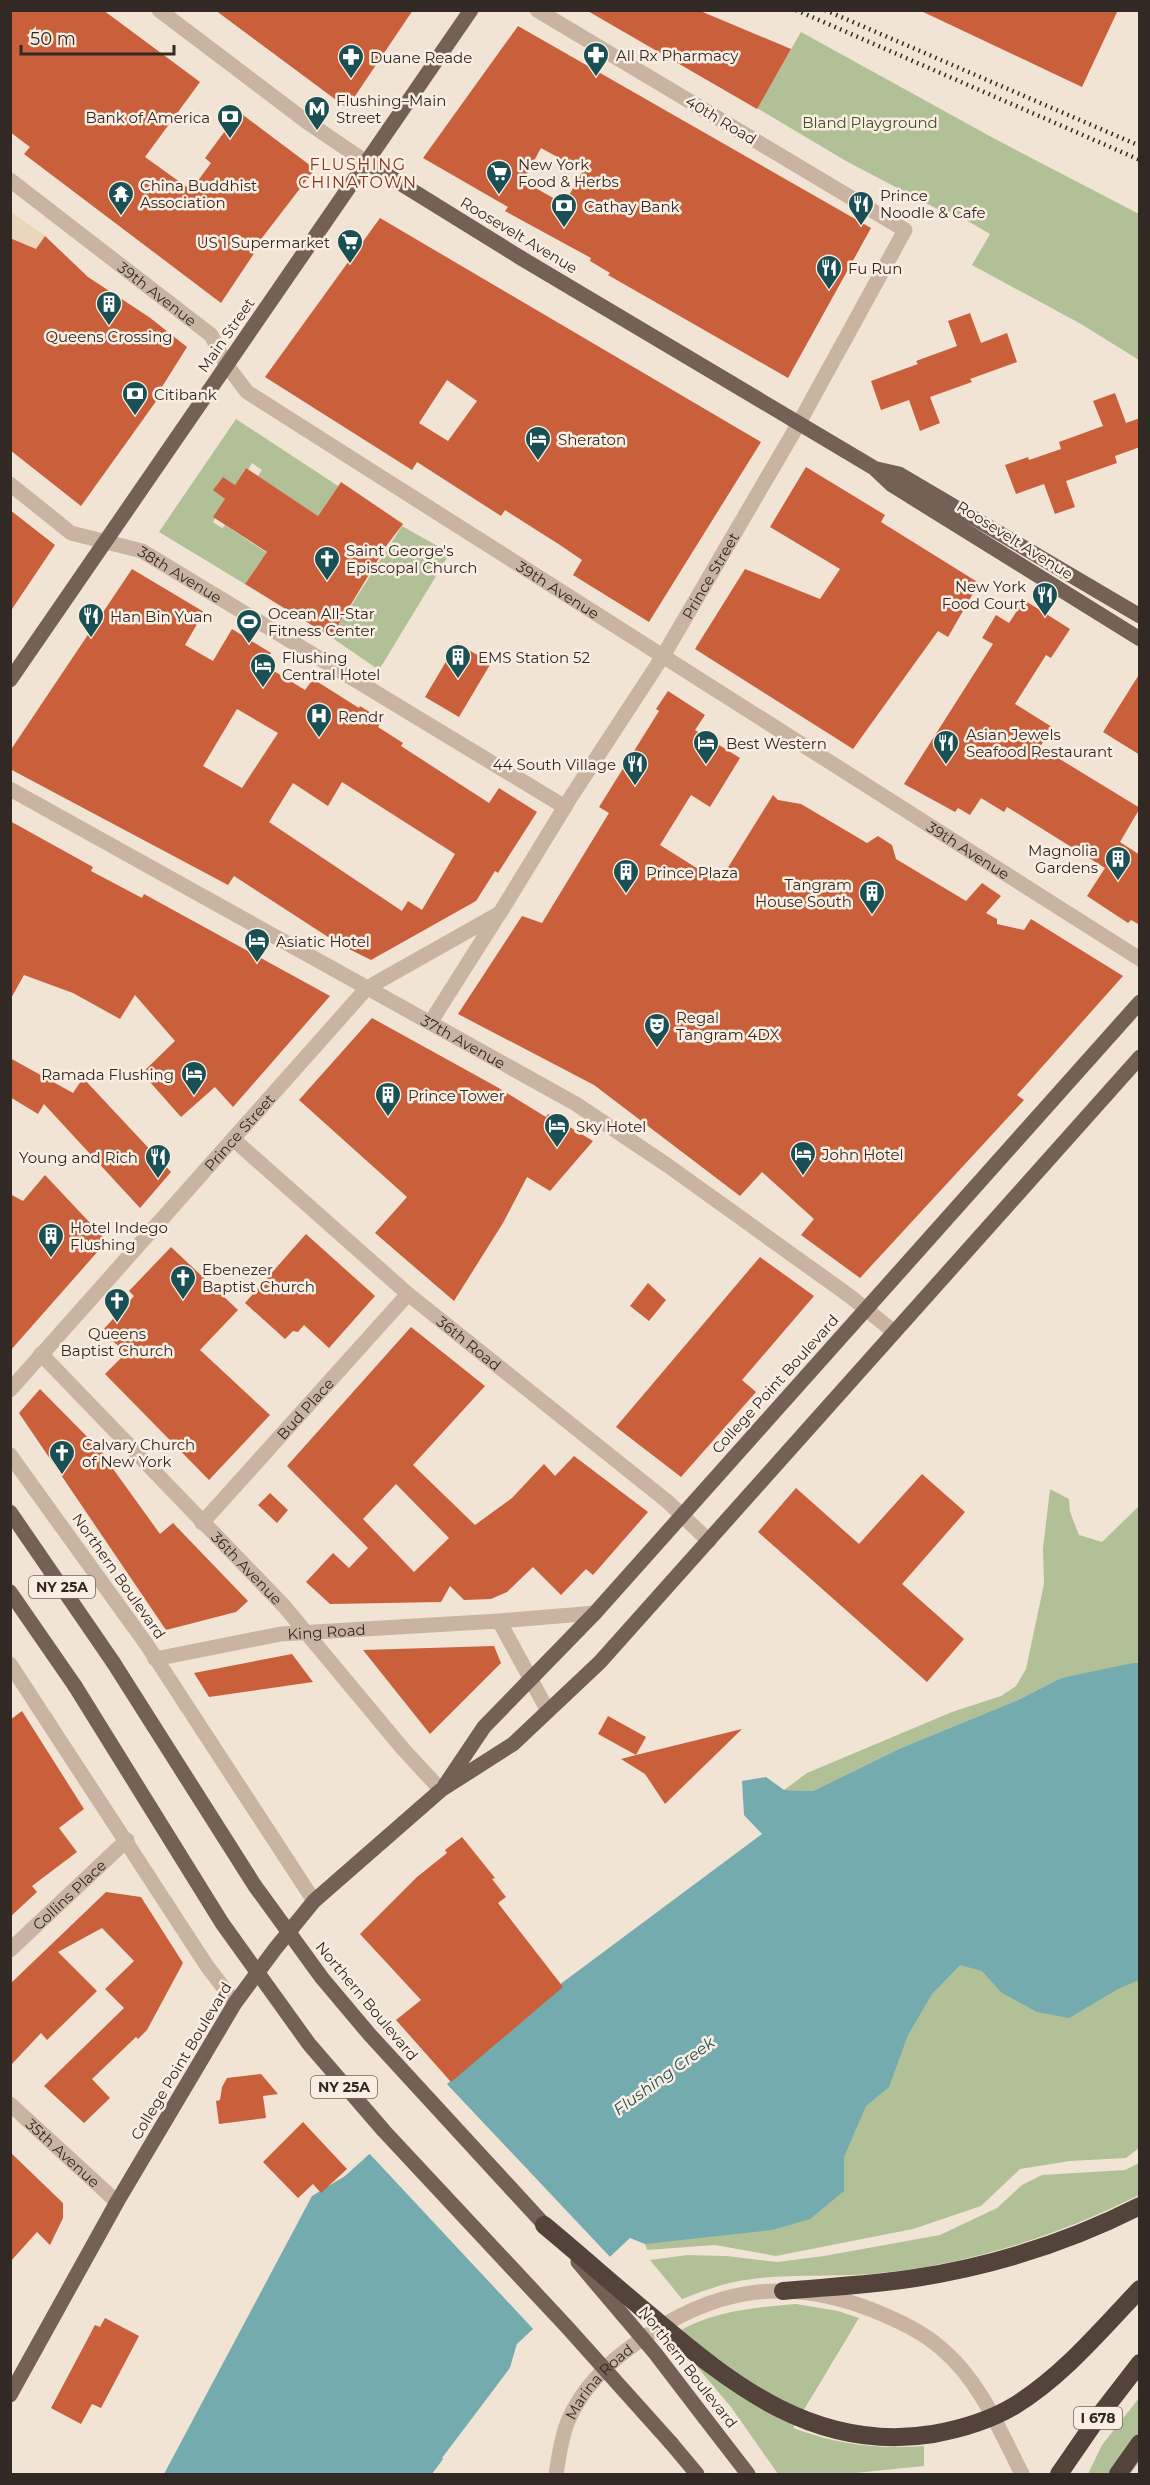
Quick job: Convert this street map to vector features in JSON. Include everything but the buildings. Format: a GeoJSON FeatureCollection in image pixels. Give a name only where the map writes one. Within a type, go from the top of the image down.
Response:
{"type":"FeatureCollection","features":[{"type":"Feature","properties":{"kind":"highway"},"geometry":{"type":"LineString","coordinates":[[783,2290],[928,2276],[997,2261],[1064,2239],[1140,2206]]}},
{"type":"Feature","properties":{"kind":"highway"},"geometry":{"type":"LineString","coordinates":[[544,2225],[698,2356],[751,2394],[810,2422],[836,2430],[876,2437],[912,2437],[946,2432],[977,2423],[1013,2406],[1039,2389],[1064,2368],[1140,2289]]}},
{"type":"Feature","properties":{"kind":"highway","name":"I 678"},"geometry":{"type":"LineString","coordinates":[[1059,2475],[1099,2416],[1140,2363]]}},
{"type":"Feature","properties":{"kind":"highway","name":"I 678"},"geometry":{"type":"LineString","coordinates":[[1118,2475],[1140,2443]]}},
{"type":"Feature","properties":{"kind":"main road","name":"Main Street"},"geometry":{"type":"LineString","coordinates":[[10,680],[226,364],[302,259],[471,10]]}},
{"type":"Feature","properties":{"kind":"main road","name":"Roosevelt Avenue"},"geometry":{"type":"LineString","coordinates":[[366,162],[874,468],[892,485],[1140,639]]}},
{"type":"Feature","properties":{"kind":"main road","name":"Roosevelt Avenue"},"geometry":{"type":"LineString","coordinates":[[874,468],[899,474],[1140,616]]}},
{"type":"Feature","properties":{"kind":"main road","name":"College Point Boulevard"},"geometry":{"type":"LineString","coordinates":[[441,1790],[483,1727],[595,1612],[1140,1002]]}},
{"type":"Feature","properties":{"kind":"main road","name":"College Point Boulevard"},"geometry":{"type":"LineString","coordinates":[[10,2395],[117,2202],[235,2003],[314,1901],[441,1790],[513,1744],[600,1662],[1140,1057]]}},
{"type":"Feature","properties":{"kind":"main road","name":"Northern Boulevard"},"geometry":{"type":"LineString","coordinates":[[10,1512],[113,1662],[255,1886],[322,1978],[383,2049],[632,2325],[748,2475]]}},
{"type":"Feature","properties":{"kind":"main road","name":"NY 25A"},"geometry":{"type":"LineString","coordinates":[[10,1592],[75,1686],[222,1923],[309,2044],[384,2131],[567,2327],[697,2475]]}},
{"type":"Feature","properties":{"kind":"main road"},"geometry":{"type":"LineString","coordinates":[[671,2443],[686,2475]]}},
{"type":"Feature","properties":{"kind":"street","name":"Roosevelt Avenue"},"geometry":{"type":"LineString","coordinates":[[159,10],[308,122],[366,162]]}},
{"type":"Feature","properties":{"kind":"street","name":"40th Road"},"geometry":{"type":"LineString","coordinates":[[537,10],[904,230]]}},
{"type":"Feature","properties":{"kind":"street","name":"39th Avenue"},"geometry":{"type":"LineString","coordinates":[[10,180],[200,325],[211,335],[226,364],[248,392],[1140,959]]}},
{"type":"Feature","properties":{"kind":"street","name":"Prince Street"},"geometry":{"type":"LineString","coordinates":[[430,1023],[565,807],[663,656],[799,423],[904,230]]}},
{"type":"Feature","properties":{"kind":"street","name":"38th Avenue"},"geometry":{"type":"LineString","coordinates":[[10,484],[71,533],[142,551],[565,807]]}},
{"type":"Feature","properties":{"kind":"street","name":"37th Avenue"},"geometry":{"type":"LineString","coordinates":[[10,789],[576,1104],[667,1166],[866,1309],[894,1332]]}},
{"type":"Feature","properties":{"kind":"street","name":"Prince Street"},"geometry":{"type":"LineString","coordinates":[[10,1390],[367,988],[500,913]]}},
{"type":"Feature","properties":{"kind":"street","name":"36th Road"},"geometry":{"type":"LineString","coordinates":[[233,1138],[408,1294],[668,1502],[708,1541]]}},
{"type":"Feature","properties":{"kind":"street","name":"Bud Place"},"geometry":{"type":"LineString","coordinates":[[202,1523],[408,1294]]}},
{"type":"Feature","properties":{"kind":"street","name":"36th Avenue"},"geometry":{"type":"LineString","coordinates":[[41,1354],[202,1523],[285,1605],[305,1632],[441,1790]]}},
{"type":"Feature","properties":{"kind":"street","name":"Northern Boulevard"},"geometry":{"type":"LineString","coordinates":[[10,1455],[155,1659],[314,1901]]}},
{"type":"Feature","properties":{"kind":"street","name":"King Road"},"geometry":{"type":"LineString","coordinates":[[155,1659],[281,1634],[499,1621],[595,1612]]}},
{"type":"Feature","properties":{"kind":"street"},"geometry":{"type":"LineString","coordinates":[[499,1621],[548,1711]]}},
{"type":"Feature","properties":{"kind":"street"},"geometry":{"type":"LineString","coordinates":[[10,1664],[127,1840],[207,1966],[235,2003]]}},
{"type":"Feature","properties":{"kind":"street","name":"Collins Place"},"geometry":{"type":"LineString","coordinates":[[10,1950],[127,1840]]}},
{"type":"Feature","properties":{"kind":"street","name":"35th Avenue"},"geometry":{"type":"LineString","coordinates":[[10,2104],[117,2202]]}},
{"type":"Feature","properties":{"kind":"street","name":"Marina Road"},"geometry":{"type":"LineString","coordinates":[[556,2475],[568,2422],[579,2401],[612,2362],[672,2319],[707,2303],[745,2293],[783,2290],[820,2294],[848,2301],[888,2317],[933,2342],[959,2366],[977,2390],[996,2422],[1022,2475]]}},
{"type":"Feature","properties":{"kind":"green space","name":"Bland Playground"},"geometry":{"type":"Polygon","coordinates":[[[801,32],[995,139],[1139,214],[1139,360],[1081,324],[972,265],[990,234],[954,213],[945,213],[846,161],[757,108],[801,32]]]}},
{"type":"Feature","properties":{"kind":"green space"},"geometry":{"type":"Polygon","coordinates":[[[236,419],[338,486],[318,516],[258,476],[262,470],[252,463],[248,470],[245,469],[235,485],[223,477],[214,490],[225,499],[213,522],[222,528],[225,525],[276,559],[262,559],[245,584],[159,532],[236,419]]]}},
{"type":"Feature","properties":{"kind":"green space"},"geometry":{"type":"Polygon","coordinates":[[[402,526],[450,553],[379,670],[331,637],[402,526]]]}},
{"type":"Feature","properties":{"kind":"green space"},"geometry":{"type":"Polygon","coordinates":[[[1050,1489],[1069,1499],[1070,1512],[1079,1535],[1102,1542],[1139,1506],[1139,1663],[1061,1678],[1018,1700],[901,1748],[813,1791],[784,1790],[807,1773],[952,1712],[1001,1696],[1016,1686],[1026,1669],[1044,1584],[1043,1548],[1050,1489]]]}},
{"type":"Feature","properties":{"kind":"green space"},"geometry":{"type":"Polygon","coordinates":[[[943,1954],[1139,1969],[1139,2148],[1126,2158],[1070,2161],[1020,2169],[981,2206],[913,2229],[776,2256],[715,2245],[647,2250],[645,2244],[695,2227],[943,1954]]]}},
{"type":"Feature","properties":{"kind":"green space"},"geometry":{"type":"Polygon","coordinates":[[[1139,2163],[1139,2195],[1042,2236],[974,2257],[940,2264],[870,2274],[752,2279],[716,2287],[682,2299],[650,2260],[687,2255],[726,2256],[777,2262],[940,2235],[997,2208],[1022,2185],[1042,2175],[1125,2170],[1139,2163]]]}},
{"type":"Feature","properties":{"kind":"green space"},"geometry":{"type":"Polygon","coordinates":[[[796,2304],[838,2311],[859,2318],[793,2428],[842,2442],[889,2447],[924,2446],[924,2466],[845,2474],[778,2474],[731,2407],[671,2336],[701,2321],[731,2312],[796,2304]]]}},
{"type":"Feature","properties":{"kind":"green space"},"geometry":{"type":"Polygon","coordinates":[[[1139,2398],[1139,2463],[1130,2474],[1088,2474],[1102,2445],[1139,2398]]]}},
{"type":"Feature","properties":{"kind":"shaded area"},"geometry":{"type":"Polygon","coordinates":[[[11,212],[45,236],[36,249],[11,238],[11,212]]]}},
{"type":"Feature","properties":{"kind":"water","name":"Flushing Creek"},"geometry":{"type":"Polygon","coordinates":[[[1139,1663],[1139,1980],[1118,1989],[1069,2018],[1037,2012],[1002,1993],[982,1971],[960,1965],[932,1994],[908,2035],[889,2087],[866,2106],[844,2157],[844,2191],[810,2219],[772,2230],[645,2244],[630,2238],[517,2344],[510,2368],[432,2474],[164,2474],[312,2196],[345,2176],[547,1994],[762,1834],[744,1815],[742,1781],[766,1777],[784,1790],[813,1791],[901,1748],[1018,1700],[1061,1678],[1139,1663]]]}},
{"type":"Feature","properties":{"kind":"pier"},"geometry":{"type":"Polygon","coordinates":[[[445,2082],[612,2259],[535,2331],[367,2151],[445,2082]]]}},
{"type":"Feature","properties":{"kind":"pier"},"geometry":{"type":"Polygon","coordinates":[[[517,2344],[519,2348],[512,2369],[445,2460],[442,2458],[510,2368],[517,2344]]]}},
{"type":"Feature","properties":{"kind":"railway"},"geometry":{"type":"LineString","coordinates":[[796,10],[1140,160]]}},
{"type":"Feature","properties":{"kind":"railway"},"geometry":{"type":"LineString","coordinates":[[825,10],[1140,146]]}},
{"type":"Feature","properties":{"kind":"place","name":"All Rx Pharmacy"},"geometry":{"type":"Point","coordinates":[596,78]}},
{"type":"Feature","properties":{"kind":"place","name":"Duane Reade"},"geometry":{"type":"Point","coordinates":[351,80]}},
{"type":"Feature","properties":{"kind":"place","name":"Flushing–Main Street"},"geometry":{"type":"Point","coordinates":[317,132]}},
{"type":"Feature","properties":{"kind":"place","name":"Bank of America"},"geometry":{"type":"Point","coordinates":[230,140]}},
{"type":"Feature","properties":{"kind":"place","name":"New York Food & Herbs"},"geometry":{"type":"Point","coordinates":[499,196]}},
{"type":"Feature","properties":{"kind":"place","name":"China Buddhist Association"},"geometry":{"type":"Point","coordinates":[121,217]}},
{"type":"Feature","properties":{"kind":"place","name":"Prince Noodle & Cafe"},"geometry":{"type":"Point","coordinates":[861,227]}},
{"type":"Feature","properties":{"kind":"place","name":"Cathay Bank"},"geometry":{"type":"Point","coordinates":[564,229]}},
{"type":"Feature","properties":{"kind":"place","name":"US 1 Supermarket"},"geometry":{"type":"Point","coordinates":[350,265]}},
{"type":"Feature","properties":{"kind":"place","name":"Fu Run"},"geometry":{"type":"Point","coordinates":[829,291]}},
{"type":"Feature","properties":{"kind":"place","name":"Queens Crossing"},"geometry":{"type":"Point","coordinates":[109,327]}},
{"type":"Feature","properties":{"kind":"place","name":"Citibank"},"geometry":{"type":"Point","coordinates":[135,417]}},
{"type":"Feature","properties":{"kind":"place","name":"Sheraton"},"geometry":{"type":"Point","coordinates":[538,462]}},
{"type":"Feature","properties":{"kind":"place","name":"Saint George's Episcopal Church"},"geometry":{"type":"Point","coordinates":[327,582]}},
{"type":"Feature","properties":{"kind":"place","name":"New York Food Court"},"geometry":{"type":"Point","coordinates":[1045,618]}},
{"type":"Feature","properties":{"kind":"place","name":"Han Bin Yuan"},"geometry":{"type":"Point","coordinates":[91,639]}},
{"type":"Feature","properties":{"kind":"place","name":"Ocean All-Star Fitness Center"},"geometry":{"type":"Point","coordinates":[249,645]}},
{"type":"Feature","properties":{"kind":"place","name":"EMS Station 52"},"geometry":{"type":"Point","coordinates":[458,680]}},
{"type":"Feature","properties":{"kind":"place","name":"Flushing Central Hotel"},"geometry":{"type":"Point","coordinates":[263,689]}},
{"type":"Feature","properties":{"kind":"place","name":"Rendr"},"geometry":{"type":"Point","coordinates":[319,739]}},
{"type":"Feature","properties":{"kind":"place","name":"Best Western"},"geometry":{"type":"Point","coordinates":[706,766]}},
{"type":"Feature","properties":{"kind":"place","name":"Asian Jewels Seafood Restaurant"},"geometry":{"type":"Point","coordinates":[946,766]}},
{"type":"Feature","properties":{"kind":"place","name":"44 South Village"},"geometry":{"type":"Point","coordinates":[635,787]}},
{"type":"Feature","properties":{"kind":"place","name":"Magnolia Gardens"},"geometry":{"type":"Point","coordinates":[1118,882]}},
{"type":"Feature","properties":{"kind":"place","name":"Prince Plaza"},"geometry":{"type":"Point","coordinates":[626,895]}},
{"type":"Feature","properties":{"kind":"place","name":"Tangram House South"},"geometry":{"type":"Point","coordinates":[872,916]}},
{"type":"Feature","properties":{"kind":"place","name":"Asiatic Hotel"},"geometry":{"type":"Point","coordinates":[257,964]}},
{"type":"Feature","properties":{"kind":"place","name":"Regal Tangram 4DX"},"geometry":{"type":"Point","coordinates":[657,1049]}},
{"type":"Feature","properties":{"kind":"place","name":"Ramada Flushing"},"geometry":{"type":"Point","coordinates":[194,1097]}},
{"type":"Feature","properties":{"kind":"place","name":"Prince Tower"},"geometry":{"type":"Point","coordinates":[388,1118]}},
{"type":"Feature","properties":{"kind":"place","name":"Sky Hotel"},"geometry":{"type":"Point","coordinates":[557,1149]}},
{"type":"Feature","properties":{"kind":"place","name":"John Hotel"},"geometry":{"type":"Point","coordinates":[803,1177]}},
{"type":"Feature","properties":{"kind":"place","name":"Young and Rich"},"geometry":{"type":"Point","coordinates":[158,1180]}},
{"type":"Feature","properties":{"kind":"place","name":"Hotel Indego Flushing"},"geometry":{"type":"Point","coordinates":[51,1259]}},
{"type":"Feature","properties":{"kind":"place","name":"Ebenezer Baptist Church"},"geometry":{"type":"Point","coordinates":[183,1301]}},
{"type":"Feature","properties":{"kind":"place","name":"Queens Baptist Church"},"geometry":{"type":"Point","coordinates":[117,1324]}},
{"type":"Feature","properties":{"kind":"place","name":"Calvary Church of New York"},"geometry":{"type":"Point","coordinates":[62,1476]}},
{"type":"Feature","properties":{"kind":"district","name":"FLUSHING CHINATOWN"},"geometry":{"type":"Point","coordinates":[358,173]}}]}
